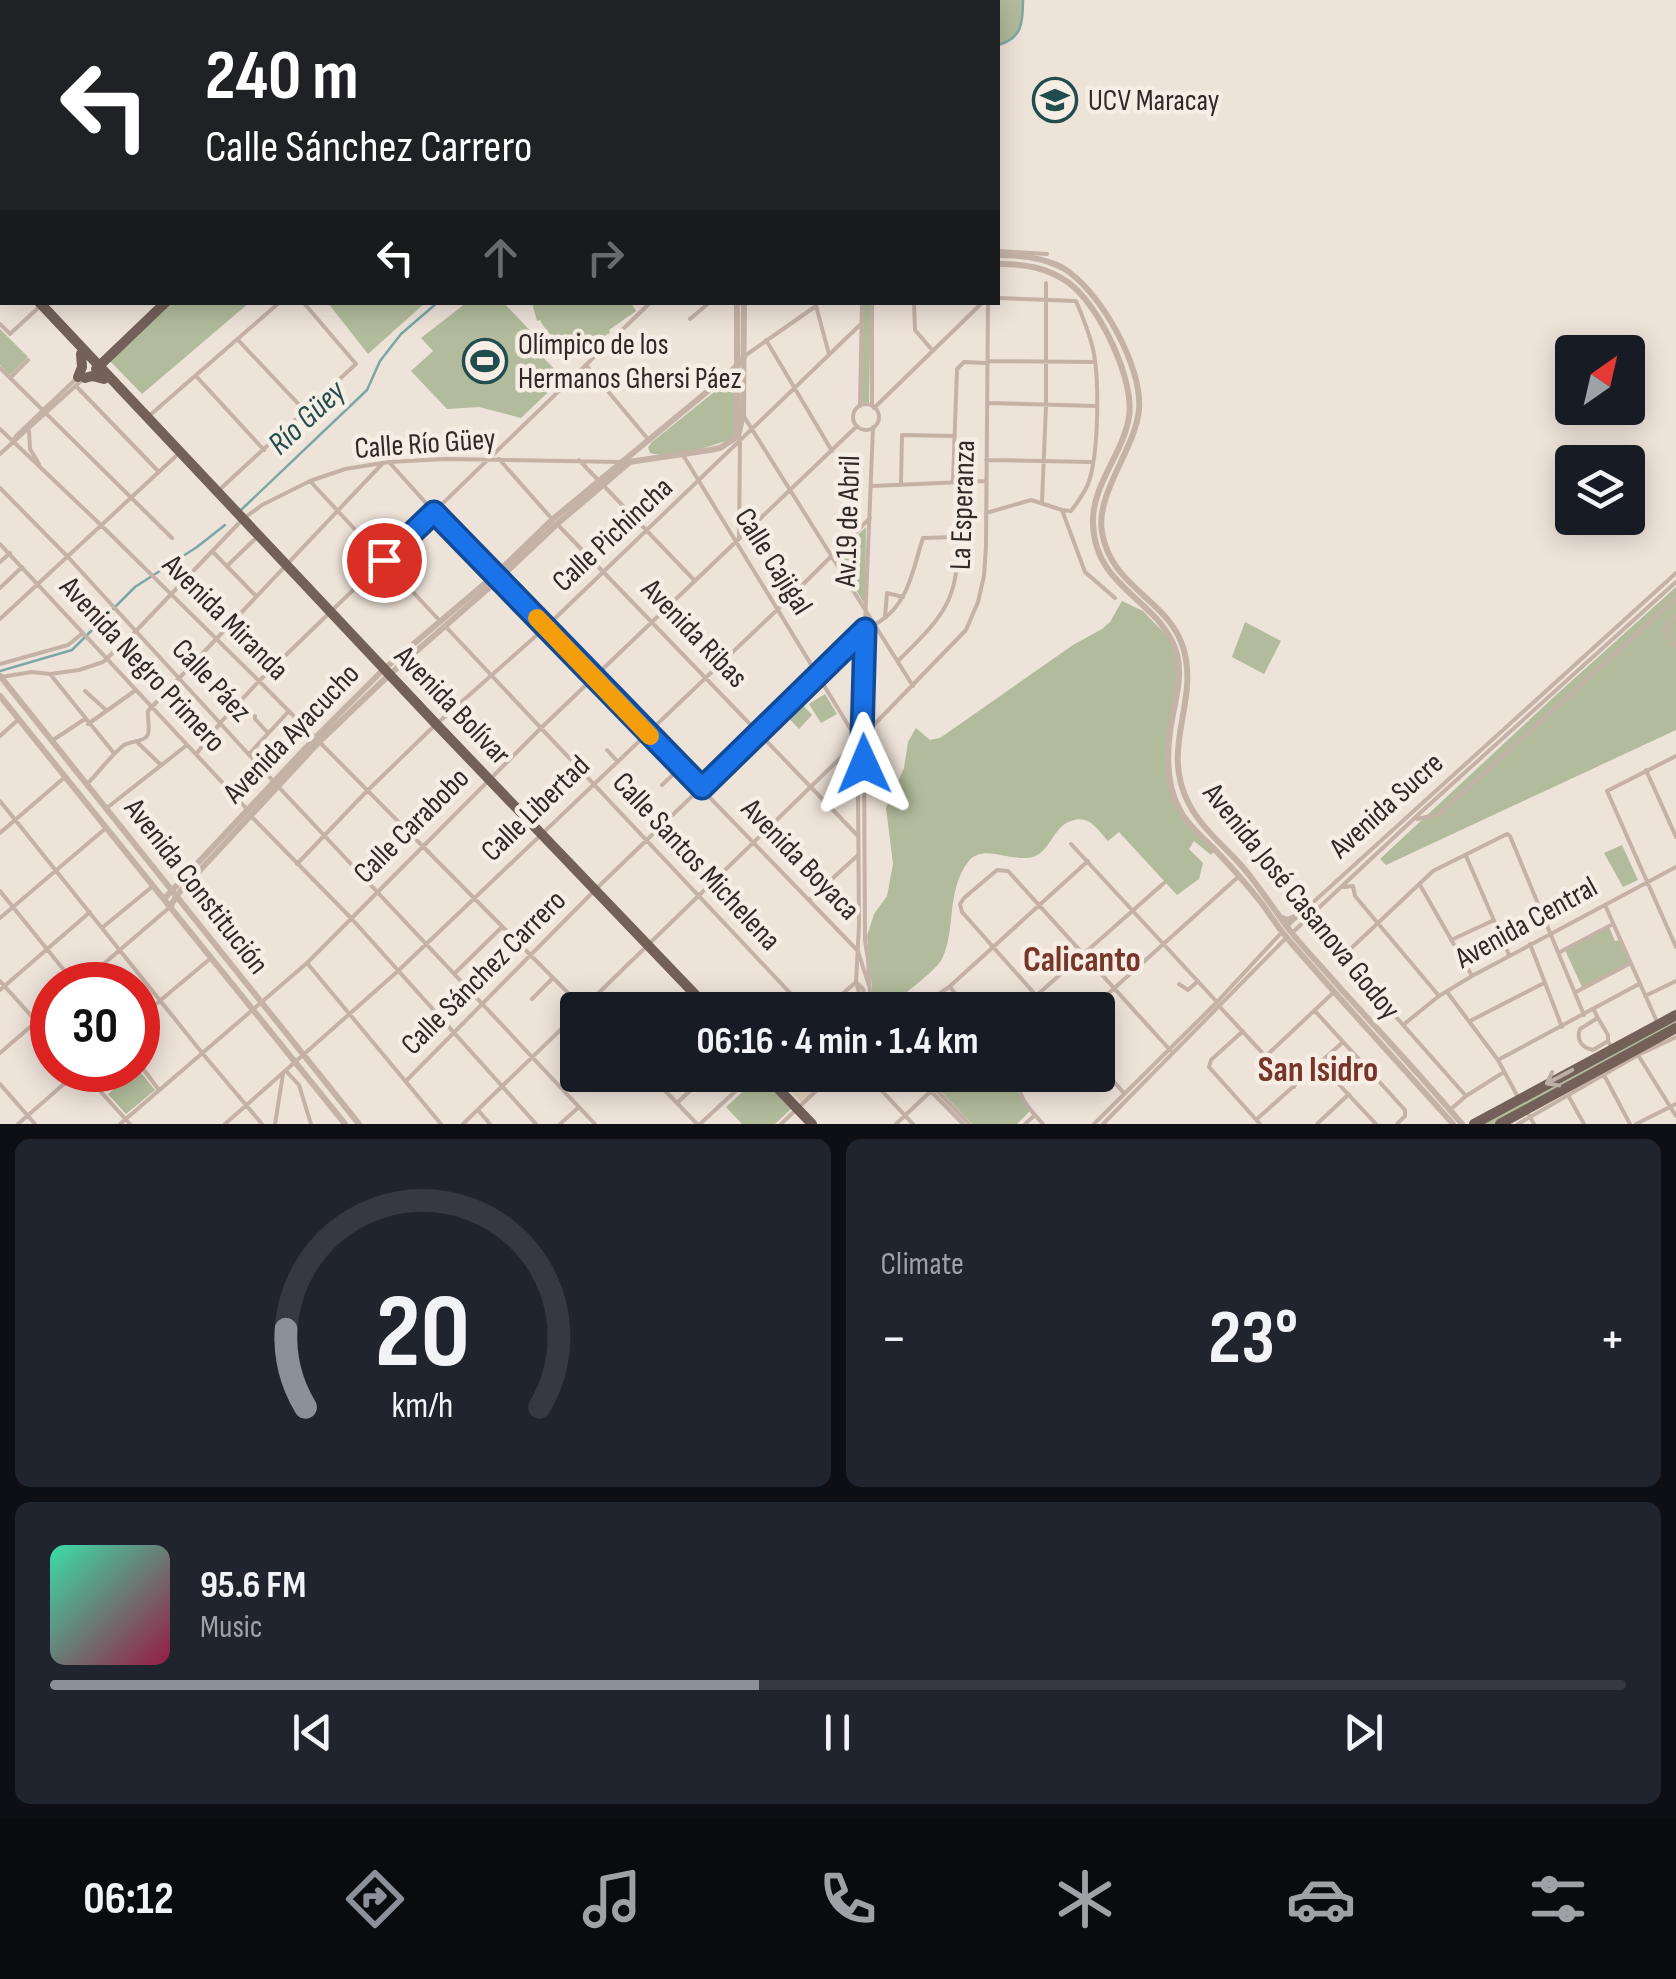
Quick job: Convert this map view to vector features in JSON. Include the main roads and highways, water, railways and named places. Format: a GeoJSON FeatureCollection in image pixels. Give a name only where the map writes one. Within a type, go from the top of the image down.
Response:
{"type":"FeatureCollection","features":[{"type":"Feature","properties":{"kind":"main road","name":"Avenida Bolívar"},"geometry":{"type":"LineString","coordinates":[[42,305],[176,456],[689,992]]}},
{"type":"Feature","properties":{"kind":"main road"},"geometry":{"type":"LineString","coordinates":[[152,305],[108,352],[99,369],[80,380],[83,352],[108,352],[163,305]]}},
{"type":"Feature","properties":{"kind":"main road","name":"Avenida Bolívar"},"geometry":{"type":"LineString","coordinates":[[99,369],[149,416],[218,492],[254,540],[284,566]]}},
{"type":"Feature","properties":{"kind":"main road"},"geometry":{"type":"LineString","coordinates":[[1500,1124],[1528,1114],[1617,1060],[1671,1033],[1676,1016]]}},
{"type":"Feature","properties":{"kind":"main road"},"geometry":{"type":"LineString","coordinates":[[1474,1124],[1610,1045],[1648,1034],[1671,1033]]}},
{"type":"Feature","properties":{"kind":"main road"},"geometry":{"type":"LineString","coordinates":[[1617,1060],[1648,1034]]}},
{"type":"Feature","properties":{"kind":"main road"},"geometry":{"type":"LineString","coordinates":[[785,1092],[815,1124]]}},
{"type":"Feature","properties":{"kind":"waterway","name":"Río Güey"},"geometry":{"type":"LineString","coordinates":[[1000,44],[1016,34],[1023,0]]}},
{"type":"Feature","properties":{"kind":"waterway","name":"Río Güey"},"geometry":{"type":"LineString","coordinates":[[241,510],[367,390],[380,361],[401,334],[435,305]]}},
{"type":"Feature","properties":{"kind":"waterway","name":"Río Güey"},"geometry":{"type":"LineString","coordinates":[[0,671],[72,650],[135,587],[225,525]]}},
{"type":"Feature","properties":{"kind":"place","name":"UCV Maracay"},"geometry":{"type":"Point","coordinates":[1055,100]}},
{"type":"Feature","properties":{"kind":"place","name":"Olímpico de los Hermanos Ghersi Páez"},"geometry":{"type":"Point","coordinates":[485,361]}},
{"type":"Feature","properties":{"kind":"district","name":"Calicanto"},"geometry":{"type":"Point","coordinates":[1082,959]}},
{"type":"Feature","properties":{"kind":"district","name":"San Isidro"},"geometry":{"type":"Point","coordinates":[1318,1069]}}]}
